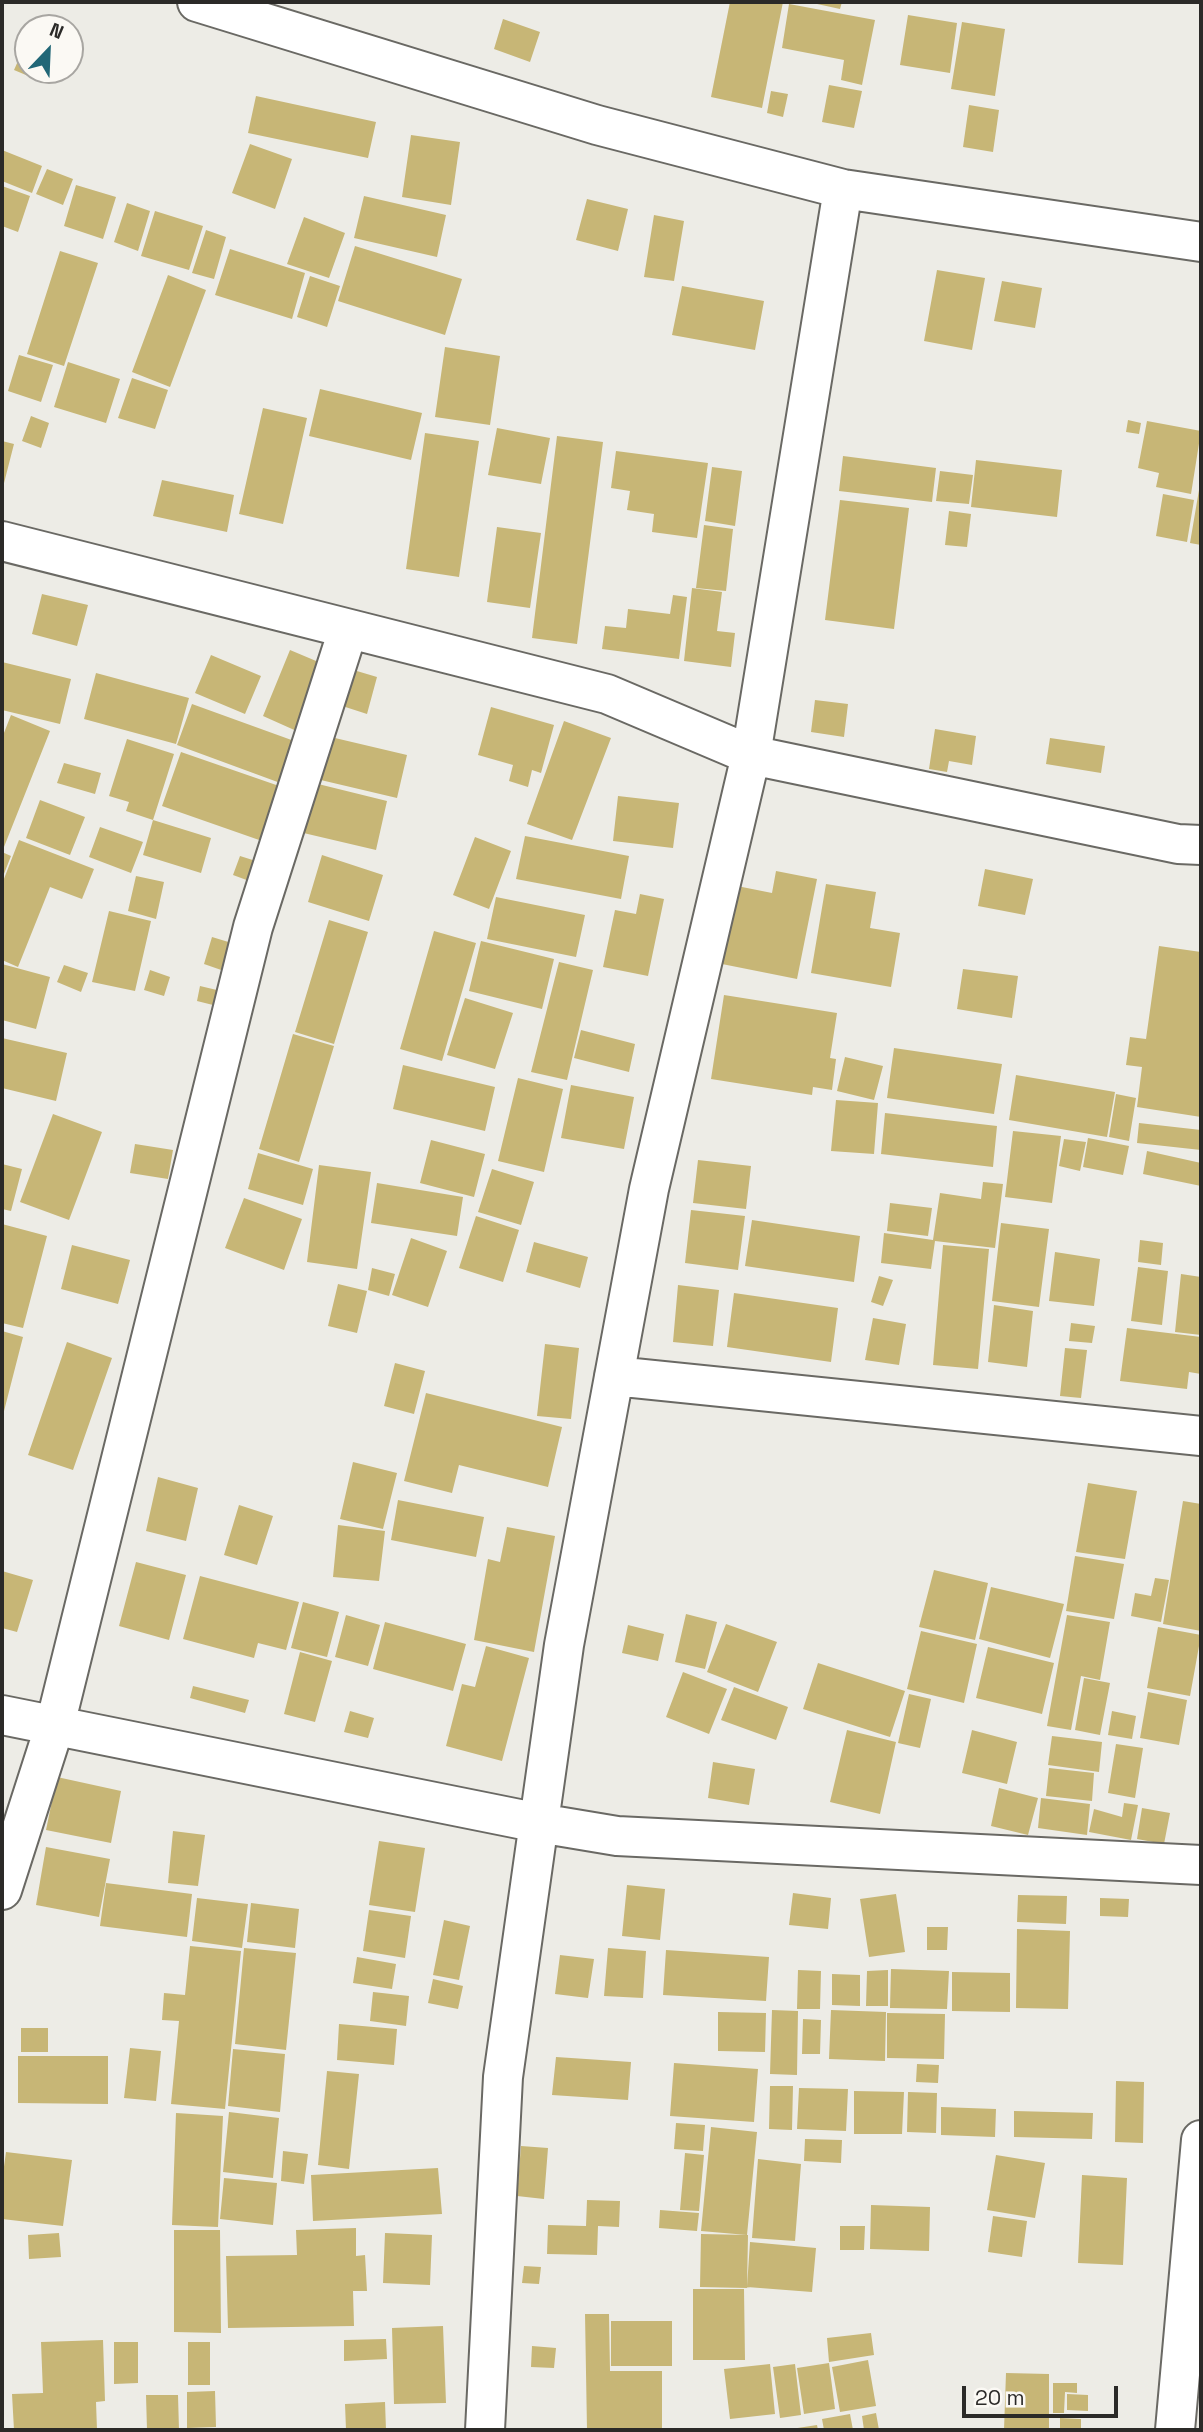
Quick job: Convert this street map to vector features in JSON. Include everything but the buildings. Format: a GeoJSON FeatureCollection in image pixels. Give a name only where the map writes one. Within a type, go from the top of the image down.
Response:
{"type":"FeatureCollection","features":[{"type":"Feature","properties":{"kind":"street"},"geometry":{"type":"LineString","coordinates":[[197,2],[597,125],[843,189],[1201,242]]}},
{"type":"Feature","properties":{"kind":"street"},"geometry":{"type":"LineString","coordinates":[[485,2430],[503,2077],[564,1645],[649,1189],[751,755],[843,189]]}},
{"type":"Feature","properties":{"kind":"street"},"geometry":{"type":"LineString","coordinates":[[2,541],[607,694],[751,755],[1178,844],[1201,845]]}},
{"type":"Feature","properties":{"kind":"street"},"geometry":{"type":"LineString","coordinates":[[2,1889],[55,1725],[253,928],[348,630]]}},
{"type":"Feature","properties":{"kind":"street"},"geometry":{"type":"LineString","coordinates":[[614,1376],[1201,1436]]}},
{"type":"Feature","properties":{"kind":"street"},"geometry":{"type":"LineString","coordinates":[[2,1714],[539,1823],[617,1836],[1201,1865]]}},
{"type":"Feature","properties":{"kind":"street"},"geometry":{"type":"LineString","coordinates":[[1175,2430],[1201,2140]]}}]}
